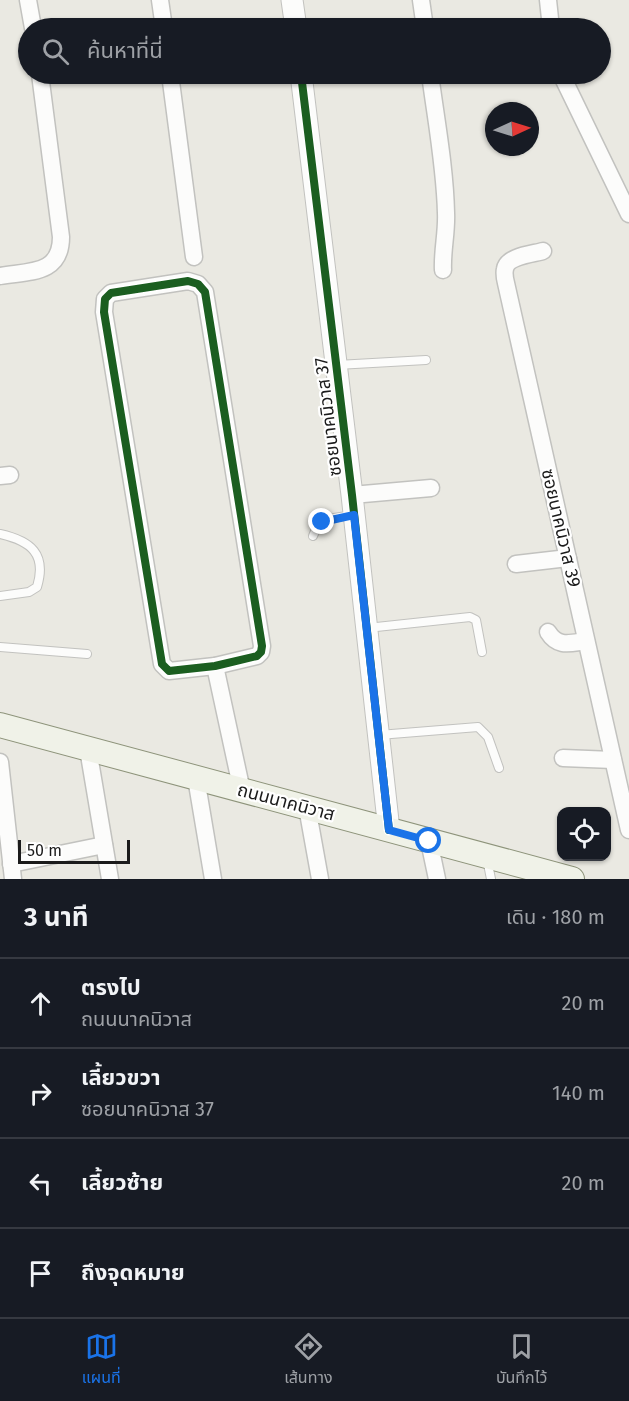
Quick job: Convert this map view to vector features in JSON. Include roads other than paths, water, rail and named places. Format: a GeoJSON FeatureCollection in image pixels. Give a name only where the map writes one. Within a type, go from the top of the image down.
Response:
{"type":"FeatureCollection","features":[{"type":"Feature","properties":{"kind":"main road","name":"ถนนนาคนิวาส"},"geometry":{"type":"LineString","coordinates":[[0,725],[429,841],[489,868],[572,879]]}},
{"type":"Feature","properties":{"kind":"street"},"geometry":{"type":"LineString","coordinates":[[28,0],[31,18]]}},
{"type":"Feature","properties":{"kind":"street"},"geometry":{"type":"LineString","coordinates":[[160,0],[163,18]]}},
{"type":"Feature","properties":{"kind":"street"},"geometry":{"type":"LineString","coordinates":[[292,0],[295,18]]}},
{"type":"Feature","properties":{"kind":"street"},"geometry":{"type":"LineString","coordinates":[[421,0],[424,18]]}},
{"type":"Feature","properties":{"kind":"street"},"geometry":{"type":"LineString","coordinates":[[548,0],[550,18]]}},
{"type":"Feature","properties":{"kind":"street"},"geometry":{"type":"LineString","coordinates":[[0,276],[45,268],[54,263],[61,249],[41,84]]}},
{"type":"Feature","properties":{"kind":"street"},"geometry":{"type":"LineString","coordinates":[[171,84],[194,256]]}},
{"type":"Feature","properties":{"kind":"street","name":"ซอยนาคนิวาส 37"},"geometry":{"type":"LineString","coordinates":[[302,84],[337,365],[389,830]]}},
{"type":"Feature","properties":{"kind":"street"},"geometry":{"type":"LineString","coordinates":[[431,84],[445,191],[446,229],[442,255],[443,270]]}},
{"type":"Feature","properties":{"kind":"street"},"geometry":{"type":"LineString","coordinates":[[566,84],[629,214]]}},
{"type":"Feature","properties":{"kind":"street","name":"ซอยนาคนิวาส 39"},"geometry":{"type":"LineString","coordinates":[[543,251],[507,263],[506,283],[629,830]]}},
{"type":"Feature","properties":{"kind":"street"},"geometry":{"type":"LineString","coordinates":[[188,281],[198,284],[205,292],[262,646],[257,656],[215,666],[170,671],[162,664],[104,312],[105,300],[111,293],[188,281]]}},
{"type":"Feature","properties":{"kind":"street"},"geometry":{"type":"LineString","coordinates":[[353,505],[431,488]]}},
{"type":"Feature","properties":{"kind":"street"},"geometry":{"type":"LineString","coordinates":[[516,564],[568,558]]}},
{"type":"Feature","properties":{"kind":"street"},"geometry":{"type":"LineString","coordinates":[[548,632],[558,643],[586,641]]}},
{"type":"Feature","properties":{"kind":"street"},"geometry":{"type":"LineString","coordinates":[[215,666],[242,791]]}},
{"type":"Feature","properties":{"kind":"street"},"geometry":{"type":"LineString","coordinates":[[88,749],[110,879]]}},
{"type":"Feature","properties":{"kind":"street"},"geometry":{"type":"LineString","coordinates":[[563,758],[613,760]]}},
{"type":"Feature","properties":{"kind":"street"},"geometry":{"type":"LineString","coordinates":[[0,762],[12,872],[104,845]]}},
{"type":"Feature","properties":{"kind":"street"},"geometry":{"type":"LineString","coordinates":[[196,778],[213,879]]}},
{"type":"Feature","properties":{"kind":"street"},"geometry":{"type":"LineString","coordinates":[[307,807],[320,879]]}},
{"type":"Feature","properties":{"kind":"street"},"geometry":{"type":"LineString","coordinates":[[429,841],[437,879]]}},
{"type":"Feature","properties":{"kind":"lane"},"geometry":{"type":"LineString","coordinates":[[337,365],[426,360]]}},
{"type":"Feature","properties":{"kind":"lane"},"geometry":{"type":"LineString","coordinates":[[313,536],[316,527],[322,522],[353,505]]}},
{"type":"Feature","properties":{"kind":"lane"},"geometry":{"type":"LineString","coordinates":[[0,534],[27,543],[37,555],[41,573],[37,587],[29,592],[0,596]]}},
{"type":"Feature","properties":{"kind":"lane"},"geometry":{"type":"LineString","coordinates":[[367,628],[470,617],[476,620],[482,652]]}},
{"type":"Feature","properties":{"kind":"lane"},"geometry":{"type":"LineString","coordinates":[[0,647],[87,654]]}},
{"type":"Feature","properties":{"kind":"lane"},"geometry":{"type":"LineString","coordinates":[[378,735],[478,727],[488,737],[499,768]]}}]}
